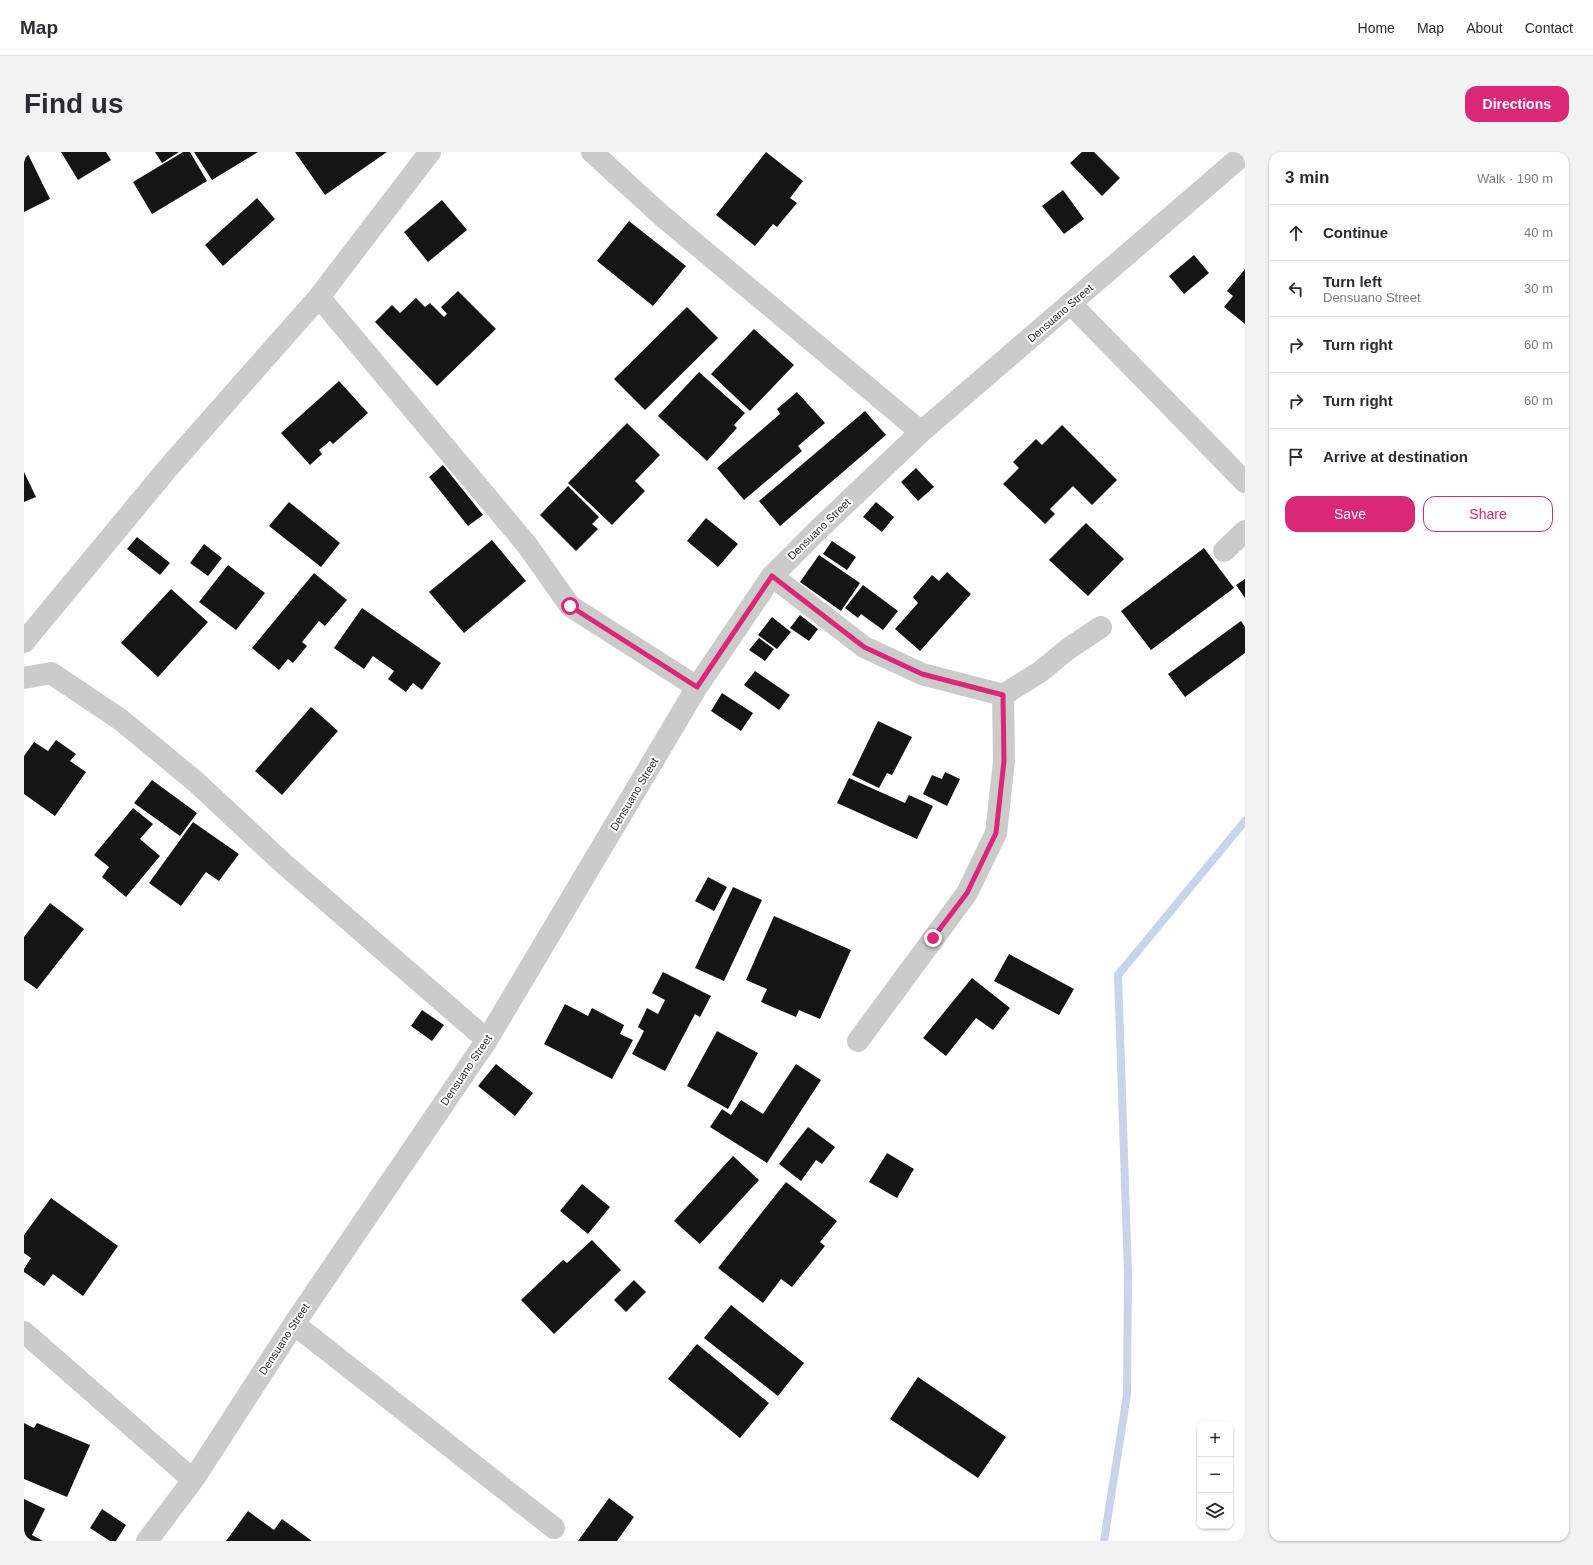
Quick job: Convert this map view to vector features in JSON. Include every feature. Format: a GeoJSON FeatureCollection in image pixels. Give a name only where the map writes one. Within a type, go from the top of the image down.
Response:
{"type":"FeatureCollection","features":[{"type":"Feature","properties":{"kind":"street"},"geometry":{"type":"LineString","coordinates":[[24,642],[168,468],[319,297],[430,152]]}},
{"type":"Feature","properties":{"kind":"street"},"geometry":{"type":"LineString","coordinates":[[592,152],[667,220],[921,432]]}},
{"type":"Feature","properties":{"kind":"street","name":"Densuano Street"},"geometry":{"type":"LineString","coordinates":[[147,1541],[193,1480],[294,1324],[487,1040],[697,687],[772,576],[921,432],[1245,153]]}},
{"type":"Feature","properties":{"kind":"street"},"geometry":{"type":"LineString","coordinates":[[319,297],[527,545],[570,606],[697,687]]}},
{"type":"Feature","properties":{"kind":"street"},"geometry":{"type":"LineString","coordinates":[[1071,304],[1245,482]]}},
{"type":"Feature","properties":{"kind":"street"},"geometry":{"type":"LineString","coordinates":[[1224,551],[1245,532]]}},
{"type":"Feature","properties":{"kind":"street"},"geometry":{"type":"LineString","coordinates":[[772,576],[864,647],[922,674],[1003,695],[1040,672],[1068,649],[1101,627]]}},
{"type":"Feature","properties":{"kind":"street"},"geometry":{"type":"LineString","coordinates":[[24,678],[51,673],[121,720],[196,782],[284,864],[487,1040]]}},
{"type":"Feature","properties":{"kind":"street"},"geometry":{"type":"LineString","coordinates":[[858,1041],[967,893],[996,833],[1004,761],[1003,695]]}},
{"type":"Feature","properties":{"kind":"street"},"geometry":{"type":"LineString","coordinates":[[294,1324],[554,1528]]}},
{"type":"Feature","properties":{"kind":"street"},"geometry":{"type":"LineString","coordinates":[[24,1332],[193,1480]]}},
{"type":"Feature","properties":{"kind":"building"},"geometry":{"type":"Polygon","coordinates":[[[24,152],[27,152],[50,199],[24,212],[24,152]]]}},
{"type":"Feature","properties":{"kind":"building"},"geometry":{"type":"Polygon","coordinates":[[[61,152],[106,152],[111,160],[78,180],[61,152]]]}},
{"type":"Feature","properties":{"kind":"building"},"geometry":{"type":"Polygon","coordinates":[[[155,152],[179,152],[162,163],[155,152]]]}},
{"type":"Feature","properties":{"kind":"building"},"geometry":{"type":"Polygon","coordinates":[[[183,152],[190,152],[207,181],[152,214],[133,182],[183,152]]]}},
{"type":"Feature","properties":{"kind":"building"},"geometry":{"type":"Polygon","coordinates":[[[194,152],[258,152],[212,180],[194,152]]]}},
{"type":"Feature","properties":{"kind":"building"},"geometry":{"type":"Polygon","coordinates":[[[295,152],[387,152],[325,195],[295,152]]]}},
{"type":"Feature","properties":{"kind":"building"},"geometry":{"type":"Polygon","coordinates":[[[766,152],[803,181],[790,198],[797,203],[777,227],[773,224],[755,246],[716,215],[766,152]]]}},
{"type":"Feature","properties":{"kind":"building"},"geometry":{"type":"Polygon","coordinates":[[[1082,152],[1094,152],[1120,178],[1102,196],[1070,163],[1082,152]]]}},
{"type":"Feature","properties":{"kind":"building"},"geometry":{"type":"Polygon","coordinates":[[[1063,190],[1084,219],[1064,234],[1042,206],[1063,190]]]}},
{"type":"Feature","properties":{"kind":"building"},"geometry":{"type":"Polygon","coordinates":[[[257,198],[275,219],[223,266],[205,245],[257,198]]]}},
{"type":"Feature","properties":{"kind":"building"},"geometry":{"type":"Polygon","coordinates":[[[442,200],[467,230],[428,262],[404,232],[442,200]]]}},
{"type":"Feature","properties":{"kind":"building"},"geometry":{"type":"Polygon","coordinates":[[[629,221],[686,266],[653,306],[597,261],[629,221]]]}},
{"type":"Feature","properties":{"kind":"building"},"geometry":{"type":"Polygon","coordinates":[[[1194,255],[1209,273],[1184,294],[1169,276],[1194,255]]]}},
{"type":"Feature","properties":{"kind":"building"},"geometry":{"type":"Polygon","coordinates":[[[1245,269],[1245,324],[1224,307],[1233,296],[1227,291],[1245,269]]]}},
{"type":"Feature","properties":{"kind":"building"},"geometry":{"type":"Polygon","coordinates":[[[458,291],[496,329],[437,386],[375,322],[392,305],[400,313],[416,298],[425,307],[430,303],[444,317],[447,314],[441,307],[458,291]]]}},
{"type":"Feature","properties":{"kind":"building"},"geometry":{"type":"Polygon","coordinates":[[[687,307],[718,338],[645,410],[614,379],[687,307]]]}},
{"type":"Feature","properties":{"kind":"building"},"geometry":{"type":"Polygon","coordinates":[[[754,329],[794,365],[750,411],[711,374],[754,329]]]}},
{"type":"Feature","properties":{"kind":"building"},"geometry":{"type":"Polygon","coordinates":[[[699,372],[745,413],[734,425],[737,428],[707,461],[658,416],[699,372]]]}},
{"type":"Feature","properties":{"kind":"building"},"geometry":{"type":"Polygon","coordinates":[[[339,381],[368,413],[333,444],[330,441],[319,450],[322,454],[310,465],[281,433],[339,381]]]}},
{"type":"Feature","properties":{"kind":"building"},"geometry":{"type":"Polygon","coordinates":[[[797,392],[825,423],[798,446],[802,451],[744,500],[717,468],[780,414],[777,409],[797,392]]]}},
{"type":"Feature","properties":{"kind":"building"},"geometry":{"type":"Polygon","coordinates":[[[865,411],[886,435],[780,526],[759,501],[865,411]]]}},
{"type":"Feature","properties":{"kind":"building"},"geometry":{"type":"Polygon","coordinates":[[[627,423],[660,455],[635,481],[645,491],[612,525],[568,483],[627,423]]]}},
{"type":"Feature","properties":{"kind":"building"},"geometry":{"type":"Polygon","coordinates":[[[1062,425],[1117,480],[1092,505],[1073,486],[1050,509],[1055,514],[1045,524],[1003,484],[1019,468],[1013,462],[1036,439],[1042,445],[1062,425]]]}},
{"type":"Feature","properties":{"kind":"building"},"geometry":{"type":"Polygon","coordinates":[[[443,465],[483,515],[468,526],[429,477],[443,465]]]}},
{"type":"Feature","properties":{"kind":"building"},"geometry":{"type":"Polygon","coordinates":[[[916,468],[934,487],[918,501],[901,482],[916,468]]]}},
{"type":"Feature","properties":{"kind":"building"},"geometry":{"type":"Polygon","coordinates":[[[24,472],[36,497],[24,502],[24,472]]]}},
{"type":"Feature","properties":{"kind":"building"},"geometry":{"type":"Polygon","coordinates":[[[568,486],[599,517],[592,524],[598,529],[576,551],[540,515],[568,486]]]}},
{"type":"Feature","properties":{"kind":"building"},"geometry":{"type":"Polygon","coordinates":[[[289,502],[340,543],[321,567],[269,526],[289,502]]]}},
{"type":"Feature","properties":{"kind":"building"},"geometry":{"type":"Polygon","coordinates":[[[876,502],[894,517],[882,532],[863,517],[876,502]]]}},
{"type":"Feature","properties":{"kind":"building"},"geometry":{"type":"Polygon","coordinates":[[[706,518],[738,544],[718,567],[687,541],[706,518]]]}},
{"type":"Feature","properties":{"kind":"building"},"geometry":{"type":"Polygon","coordinates":[[[1086,523],[1124,559],[1088,596],[1049,560],[1086,523]]]}},
{"type":"Feature","properties":{"kind":"building"},"geometry":{"type":"Polygon","coordinates":[[[137,537],[170,563],[160,575],[127,549],[137,537]]]}},
{"type":"Feature","properties":{"kind":"building"},"geometry":{"type":"Polygon","coordinates":[[[492,540],[526,581],[464,633],[429,592],[492,540]]]}},
{"type":"Feature","properties":{"kind":"building"},"geometry":{"type":"Polygon","coordinates":[[[832,541],[856,557],[847,570],[823,554],[832,541]]]}},
{"type":"Feature","properties":{"kind":"building"},"geometry":{"type":"Polygon","coordinates":[[[204,544],[222,558],[208,576],[190,563],[204,544]]]}},
{"type":"Feature","properties":{"kind":"building"},"geometry":{"type":"Polygon","coordinates":[[[1204,548],[1234,588],[1151,650],[1121,611],[1204,548]]]}},
{"type":"Feature","properties":{"kind":"building"},"geometry":{"type":"Polygon","coordinates":[[[819,555],[860,583],[841,611],[800,582],[819,555]]]}},
{"type":"Feature","properties":{"kind":"building"},"geometry":{"type":"Polygon","coordinates":[[[228,565],[265,593],[236,630],[199,602],[228,565]]]}},
{"type":"Feature","properties":{"kind":"building"},"geometry":{"type":"Polygon","coordinates":[[[947,572],[971,594],[920,651],[895,629],[918,603],[913,597],[932,575],[939,581],[947,572]]]}},
{"type":"Feature","properties":{"kind":"building"},"geometry":{"type":"Polygon","coordinates":[[[314,573],[347,600],[325,626],[319,621],[302,642],[307,646],[293,663],[288,659],[279,670],[252,648],[314,573]]]}},
{"type":"Feature","properties":{"kind":"building"},"geometry":{"type":"Polygon","coordinates":[[[1245,579],[1245,598],[1236,585],[1245,579]]]}},
{"type":"Feature","properties":{"kind":"building"},"geometry":{"type":"Polygon","coordinates":[[[863,585],[898,611],[883,630],[861,614],[858,618],[845,608],[863,585]]]}},
{"type":"Feature","properties":{"kind":"building"},"geometry":{"type":"Polygon","coordinates":[[[171,589],[208,622],[158,677],[121,643],[171,589]]]}},
{"type":"Feature","properties":{"kind":"building"},"geometry":{"type":"Polygon","coordinates":[[[362,608],[441,663],[422,690],[413,683],[406,692],[388,679],[394,671],[373,656],[364,669],[334,648],[362,608]]]}},
{"type":"Feature","properties":{"kind":"building"},"geometry":{"type":"Polygon","coordinates":[[[800,615],[818,629],[809,641],[790,628],[800,615]]]}},
{"type":"Feature","properties":{"kind":"building"},"geometry":{"type":"Polygon","coordinates":[[[772,617],[791,632],[777,649],[758,635],[772,617]]]}},
{"type":"Feature","properties":{"kind":"building"},"geometry":{"type":"Polygon","coordinates":[[[1241,621],[1245,627],[1245,653],[1185,697],[1168,674],[1241,621]]]}},
{"type":"Feature","properties":{"kind":"building"},"geometry":{"type":"Polygon","coordinates":[[[759,638],[774,649],[765,661],[749,650],[759,638]]]}},
{"type":"Feature","properties":{"kind":"building"},"geometry":{"type":"Polygon","coordinates":[[[755,671],[790,695],[779,710],[744,685],[755,671]]]}},
{"type":"Feature","properties":{"kind":"building"},"geometry":{"type":"Polygon","coordinates":[[[722,693],[753,713],[741,731],[711,711],[722,693]]]}},
{"type":"Feature","properties":{"kind":"building"},"geometry":{"type":"Polygon","coordinates":[[[311,707],[338,731],[282,795],[255,771],[311,707]]]}},
{"type":"Feature","properties":{"kind":"building"},"geometry":{"type":"Polygon","coordinates":[[[878,721],[912,737],[892,775],[887,773],[879,788],[852,775],[878,721]]]}},
{"type":"Feature","properties":{"kind":"building"},"geometry":{"type":"Polygon","coordinates":[[[56,740],[76,754],[70,761],[86,772],[55,816],[24,794],[24,756],[34,742],[48,751],[56,740]]]}},
{"type":"Feature","properties":{"kind":"building"},"geometry":{"type":"Polygon","coordinates":[[[945,772],[960,779],[947,806],[923,794],[932,775],[942,779],[945,772]]]}},
{"type":"Feature","properties":{"kind":"building"},"geometry":{"type":"Polygon","coordinates":[[[849,778],[905,803],[909,795],[933,806],[917,839],[837,803],[849,778]]]}},
{"type":"Feature","properties":{"kind":"building"},"geometry":{"type":"Polygon","coordinates":[[[152,780],[197,813],[180,836],[134,803],[152,780]]]}},
{"type":"Feature","properties":{"kind":"building"},"geometry":{"type":"Polygon","coordinates":[[[133,808],[153,824],[140,839],[160,856],[126,897],[102,877],[109,867],[94,855],[133,808]]]}},
{"type":"Feature","properties":{"kind":"building"},"geometry":{"type":"Polygon","coordinates":[[[193,822],[239,854],[219,881],[206,872],[181,906],[149,883],[193,822]]]}},
{"type":"Feature","properties":{"kind":"building"},"geometry":{"type":"Polygon","coordinates":[[[708,877],[727,887],[714,911],[695,901],[708,877]]]}},
{"type":"Feature","properties":{"kind":"building"},"geometry":{"type":"Polygon","coordinates":[[[733,887],[762,900],[724,981],[695,968],[733,887]]]}},
{"type":"Feature","properties":{"kind":"building"},"geometry":{"type":"Polygon","coordinates":[[[50,903],[84,929],[37,989],[24,980],[24,937],[50,903]]]}},
{"type":"Feature","properties":{"kind":"building"},"geometry":{"type":"Polygon","coordinates":[[[774,916],[851,950],[820,1019],[799,1010],[796,1017],[761,1002],[767,989],[746,980],[774,916]]]}},
{"type":"Feature","properties":{"kind":"building"},"geometry":{"type":"Polygon","coordinates":[[[1009,954],[1074,989],[1059,1015],[994,981],[1009,954]]]}},
{"type":"Feature","properties":{"kind":"building"},"geometry":{"type":"Polygon","coordinates":[[[663,972],[711,996],[700,1017],[695,1014],[665,1071],[632,1054],[644,1031],[638,1027],[647,1008],[658,1014],[665,1000],[652,993],[663,972]]]}},
{"type":"Feature","properties":{"kind":"building"},"geometry":{"type":"Polygon","coordinates":[[[972,978],[1010,1008],[993,1030],[976,1018],[946,1056],[923,1038],[972,978]]]}},
{"type":"Feature","properties":{"kind":"building"},"geometry":{"type":"Polygon","coordinates":[[[565,1004],[588,1016],[592,1008],[624,1025],[620,1034],[633,1040],[612,1079],[544,1044],[565,1004]]]}},
{"type":"Feature","properties":{"kind":"building"},"geometry":{"type":"Polygon","coordinates":[[[422,1010],[444,1025],[432,1041],[411,1026],[422,1010]]]}},
{"type":"Feature","properties":{"kind":"building"},"geometry":{"type":"Polygon","coordinates":[[[717,1031],[758,1053],[728,1109],[687,1086],[717,1031]]]}},
{"type":"Feature","properties":{"kind":"building"},"geometry":{"type":"Polygon","coordinates":[[[496,1064],[533,1093],[515,1116],[478,1086],[496,1064]]]}},
{"type":"Feature","properties":{"kind":"building"},"geometry":{"type":"Polygon","coordinates":[[[796,1064],[821,1080],[767,1163],[710,1127],[722,1109],[731,1115],[741,1100],[763,1114],[796,1064]]]}},
{"type":"Feature","properties":{"kind":"building"},"geometry":{"type":"Polygon","coordinates":[[[808,1127],[835,1147],[822,1164],[816,1160],[801,1181],[779,1164],[808,1127]]]}},
{"type":"Feature","properties":{"kind":"building"},"geometry":{"type":"Polygon","coordinates":[[[887,1153],[914,1169],[897,1198],[869,1182],[887,1153]]]}},
{"type":"Feature","properties":{"kind":"building"},"geometry":{"type":"Polygon","coordinates":[[[733,1156],[759,1180],[700,1244],[674,1221],[733,1156]]]}},
{"type":"Feature","properties":{"kind":"building"},"geometry":{"type":"Polygon","coordinates":[[[786,1182],[837,1221],[820,1242],[825,1246],[792,1287],[781,1279],[763,1303],[718,1268],[786,1182]]]}},
{"type":"Feature","properties":{"kind":"building"},"geometry":{"type":"Polygon","coordinates":[[[582,1184],[610,1207],[588,1234],[560,1211],[582,1184]]]}},
{"type":"Feature","properties":{"kind":"building"},"geometry":{"type":"Polygon","coordinates":[[[51,1198],[118,1246],[83,1296],[53,1274],[44,1286],[24,1272],[24,1269],[31,1258],[24,1253],[24,1235],[51,1198]]]}},
{"type":"Feature","properties":{"kind":"building"},"geometry":{"type":"Polygon","coordinates":[[[592,1240],[621,1270],[554,1334],[521,1300],[563,1260],[567,1263],[592,1240]]]}},
{"type":"Feature","properties":{"kind":"building"},"geometry":{"type":"Polygon","coordinates":[[[634,1280],[646,1292],[626,1312],[614,1300],[634,1280]]]}},
{"type":"Feature","properties":{"kind":"building"},"geometry":{"type":"Polygon","coordinates":[[[731,1305],[804,1363],[778,1396],[704,1338],[731,1305]]]}},
{"type":"Feature","properties":{"kind":"building"},"geometry":{"type":"Polygon","coordinates":[[[697,1344],[769,1403],[740,1438],[668,1379],[697,1344]]]}},
{"type":"Feature","properties":{"kind":"building"},"geometry":{"type":"Polygon","coordinates":[[[918,1377],[1006,1437],[978,1478],[890,1419],[918,1377]]]}},
{"type":"Feature","properties":{"kind":"building"},"geometry":{"type":"Polygon","coordinates":[[[24,1423],[34,1428],[37,1423],[90,1445],[67,1497],[24,1479],[24,1423]]]}},
{"type":"Feature","properties":{"kind":"building"},"geometry":{"type":"Polygon","coordinates":[[[609,1498],[634,1517],[617,1541],[578,1541],[609,1498]]]}},
{"type":"Feature","properties":{"kind":"building"},"geometry":{"type":"Polygon","coordinates":[[[24,1499],[45,1509],[32,1535],[43,1541],[24,1541],[24,1499]]]}},
{"type":"Feature","properties":{"kind":"building"},"geometry":{"type":"Polygon","coordinates":[[[102,1509],[126,1525],[116,1541],[110,1541],[90,1528],[102,1509]]]}},
{"type":"Feature","properties":{"kind":"building"},"geometry":{"type":"Polygon","coordinates":[[[248,1511],[274,1530],[282,1519],[312,1541],[226,1541],[248,1511]]]}},
{"type":"Feature","properties":{"kind":"waterway"},"geometry":{"type":"LineString","coordinates":[[1104,1541],[1127,1395],[1128,1274],[1118,975],[1245,821]]}},
{"type":"Feature","properties":{"kind":"route"},"geometry":{"type":"LineString","coordinates":[[570,606],[697,687],[772,576],[864,647],[922,674],[1003,695],[1004,761],[996,833],[967,893],[933,938]]}}]}
